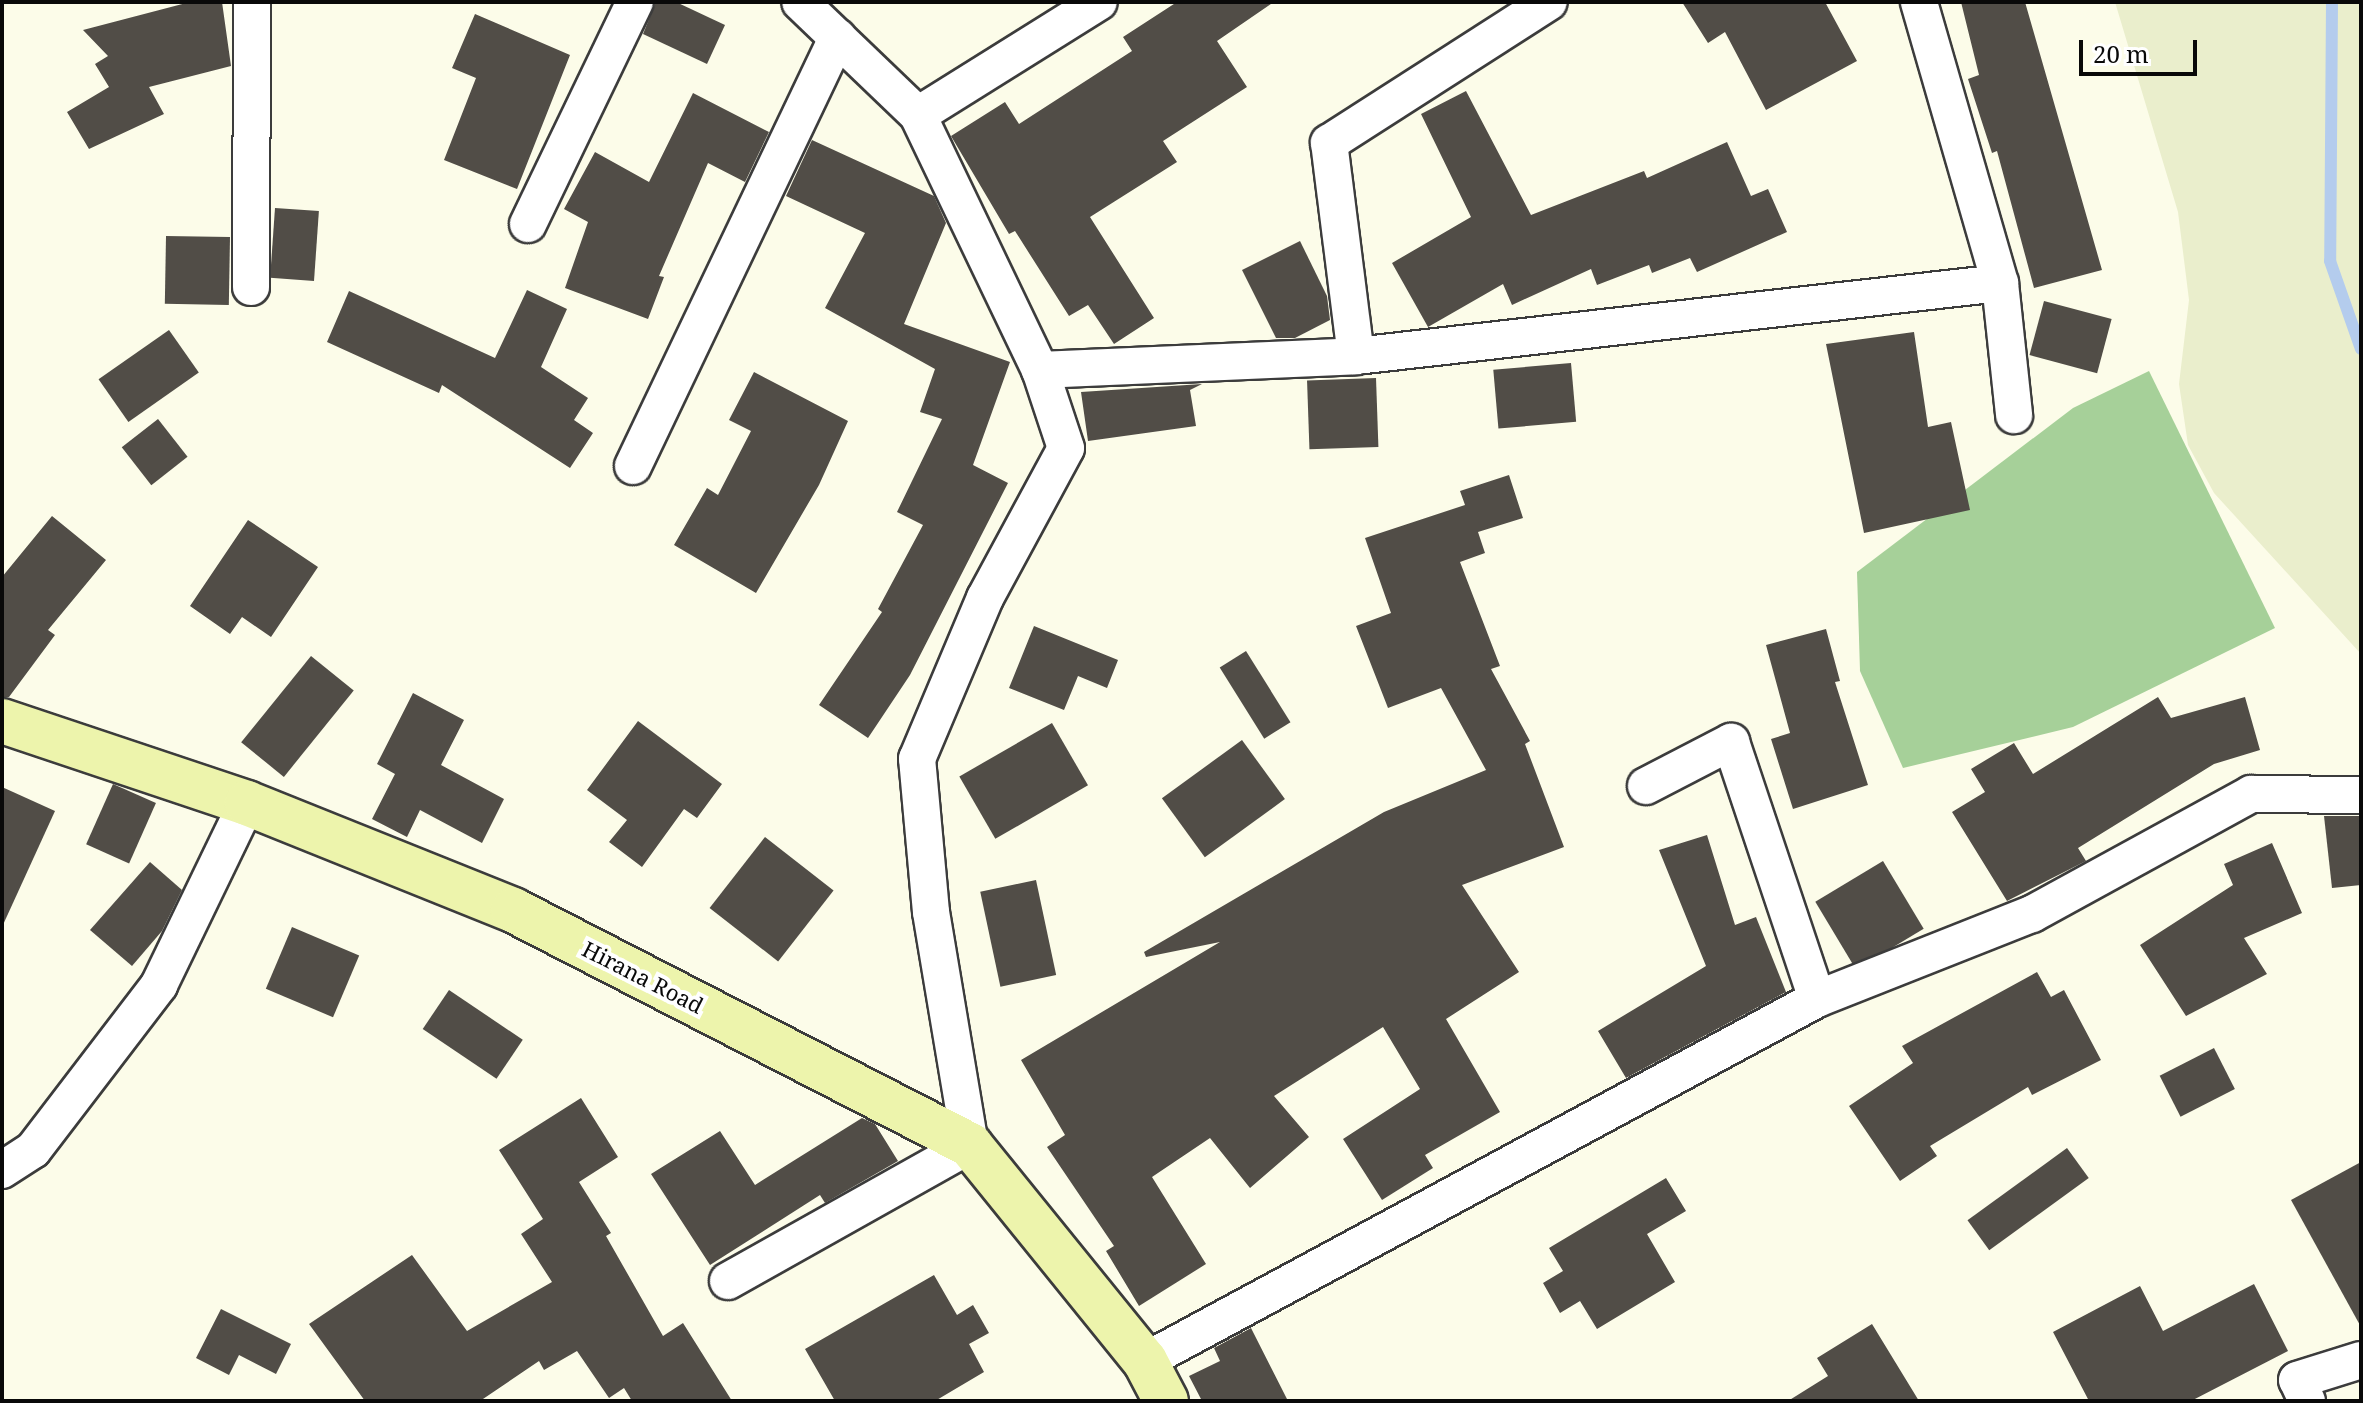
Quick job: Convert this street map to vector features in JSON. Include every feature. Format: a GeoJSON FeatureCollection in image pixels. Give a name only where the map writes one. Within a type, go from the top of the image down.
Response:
{"type":"FeatureCollection","features":[{"type":"Feature","properties":{"kind":"street"},"geometry":{"type":"LineString","coordinates":[[251,287],[252,2]]}},
{"type":"Feature","properties":{"kind":"street"},"geometry":{"type":"LineString","coordinates":[[528,224],[635,2]]}},
{"type":"Feature","properties":{"kind":"street"},"geometry":{"type":"LineString","coordinates":[[918,115],[1099,2]]}},
{"type":"Feature","properties":{"kind":"street"},"geometry":{"type":"LineString","coordinates":[[1356,356],[1329,143],[1549,2]]}},
{"type":"Feature","properties":{"kind":"street"},"geometry":{"type":"LineString","coordinates":[[1919,2],[2000,283],[2014,415]]}},
{"type":"Feature","properties":{"kind":"street"},"geometry":{"type":"LineString","coordinates":[[728,1281],[970,1145],[931,912],[917,759],[985,598],[1066,448],[1040,370],[918,115],[807,4]]}},
{"type":"Feature","properties":{"kind":"street"},"geometry":{"type":"LineString","coordinates":[[633,466],[838,37]]}},
{"type":"Feature","properties":{"kind":"street"},"geometry":{"type":"LineString","coordinates":[[1040,370],[1356,356],[2000,283]]}},
{"type":"Feature","properties":{"kind":"street","name":"Hirana Road"},"geometry":{"type":"LineString","coordinates":[[2,721],[247,803],[513,910],[970,1145],[1145,1361],[1166,1401]]}},
{"type":"Feature","properties":{"kind":"street"},"geometry":{"type":"LineString","coordinates":[[1646,786],[1731,742],[1817,999]]}},
{"type":"Feature","properties":{"kind":"street"},"geometry":{"type":"LineString","coordinates":[[1145,1361],[1817,999],[2032,914],[2251,794],[2361,795]]}},
{"type":"Feature","properties":{"kind":"street"},"geometry":{"type":"LineString","coordinates":[[2,1170],[33,1150],[159,985],[247,803]]}},
{"type":"Feature","properties":{"kind":"street"},"geometry":{"type":"LineString","coordinates":[[2307,1401],[2297,1380],[2361,1360]]}},
{"type":"Feature","properties":{"kind":"green space"},"geometry":{"type":"Polygon","coordinates":[[[2115,2],[2361,2],[2361,654],[2214,493],[2188,445],[2179,384],[2189,300],[2178,212],[2115,2]]]}},
{"type":"Feature","properties":{"kind":"green space"},"geometry":{"type":"Polygon","coordinates":[[[2149,371],[2275,628],[2073,727],[1903,768],[1860,671],[1857,572],[2073,408],[2149,371]]]}},
{"type":"Feature","properties":{"kind":"building"},"geometry":{"type":"Polygon","coordinates":[[[190,2],[222,2],[231,66],[149,87],[164,114],[89,149],[67,112],[109,87],[95,64],[108,56],[83,30],[190,2]]]}},
{"type":"Feature","properties":{"kind":"building"},"geometry":{"type":"Polygon","coordinates":[[[656,2],[676,2],[725,25],[707,64],[643,34],[656,2]]]}},
{"type":"Feature","properties":{"kind":"building"},"geometry":{"type":"Polygon","coordinates":[[[1177,2],[1274,2],[1217,41],[1247,87],[1163,141],[1177,162],[1090,217],[1154,318],[1114,344],[1088,305],[1069,316],[1015,231],[1009,234],[951,136],[1005,102],[1019,124],[1132,51],[1123,37],[1177,2]]]}},
{"type":"Feature","properties":{"kind":"building"},"geometry":{"type":"Polygon","coordinates":[[[1682,2],[1825,2],[1857,61],[1766,110],[1725,32],[1708,43],[1682,2]]]}},
{"type":"Feature","properties":{"kind":"building"},"geometry":{"type":"Polygon","coordinates":[[[1961,2],[2025,2],[2102,270],[2034,288],[1997,151],[1992,153],[1968,79],[1979,75],[1961,2]]]}},
{"type":"Feature","properties":{"kind":"building"},"geometry":{"type":"Polygon","coordinates":[[[475,14],[570,55],[517,189],[444,160],[476,78],[452,68],[475,14]]]}},
{"type":"Feature","properties":{"kind":"building"},"geometry":{"type":"Polygon","coordinates":[[[1466,91],[1531,215],[1644,171],[1647,178],[1727,142],[1751,196],[1768,189],[1787,232],[1697,272],[1690,258],[1652,273],[1649,265],[1597,285],[1591,269],[1512,305],[1503,284],[1428,327],[1392,263],[1471,217],[1421,114],[1466,91]]]}},
{"type":"Feature","properties":{"kind":"building"},"geometry":{"type":"Polygon","coordinates":[[[693,93],[769,132],[745,182],[708,163],[659,276],[664,277],[648,319],[565,288],[588,222],[564,209],[595,152],[649,182],[693,93]]]}},
{"type":"Feature","properties":{"kind":"building"},"geometry":{"type":"Polygon","coordinates":[[[812,140],[934,196],[946,223],[904,324],[1010,362],[973,465],[1008,483],[910,675],[868,738],[819,705],[882,612],[878,609],[923,525],[897,512],[942,419],[920,412],[935,369],[825,308],[865,233],[786,196],[812,140]]]}},
{"type":"Feature","properties":{"kind":"building"},"geometry":{"type":"Polygon","coordinates":[[[275,208],[319,211],[314,281],[270,278],[275,208]]]}},
{"type":"Feature","properties":{"kind":"building"},"geometry":{"type":"Polygon","coordinates":[[[166,236],[230,237],[229,305],[165,304],[166,236]]]}},
{"type":"Feature","properties":{"kind":"building"},"geometry":{"type":"Polygon","coordinates":[[[1300,241],[1327,296],[1330,320],[1295,338],[1276,338],[1242,270],[1300,241]]]}},
{"type":"Feature","properties":{"kind":"building"},"geometry":{"type":"Polygon","coordinates":[[[527,290],[567,309],[541,367],[588,398],[574,420],[593,433],[570,468],[442,385],[439,393],[327,342],[349,291],[495,358],[527,290]]]}},
{"type":"Feature","properties":{"kind":"building"},"geometry":{"type":"Polygon","coordinates":[[[2044,301],[2112,319],[2097,373],[2030,355],[2044,301]]]}},
{"type":"Feature","properties":{"kind":"building"},"geometry":{"type":"Polygon","coordinates":[[[169,330],[199,373],[128,422],[99,379],[169,330]]]}},
{"type":"Feature","properties":{"kind":"building"},"geometry":{"type":"Polygon","coordinates":[[[1914,332],[1928,427],[1951,422],[1970,510],[1864,533],[1826,344],[1914,332]]]}},
{"type":"Feature","properties":{"kind":"building"},"geometry":{"type":"Polygon","coordinates":[[[1571,363],[1576,422],[1498,429],[1493,370],[1571,363]]]}},
{"type":"Feature","properties":{"kind":"building"},"geometry":{"type":"Polygon","coordinates":[[[754,372],[848,421],[819,485],[756,593],[674,545],[707,488],[718,495],[751,431],[729,420],[754,372]]]}},
{"type":"Feature","properties":{"kind":"building"},"geometry":{"type":"Polygon","coordinates":[[[1376,378],[1378,447],[1309,449],[1307,380],[1376,378]]]}},
{"type":"Feature","properties":{"kind":"building"},"geometry":{"type":"Polygon","coordinates":[[[1202,384],[1190,390],[1196,426],[1088,441],[1081,392],[1202,384]]]}},
{"type":"Feature","properties":{"kind":"building"},"geometry":{"type":"Polygon","coordinates":[[[158,419],[188,457],[151,485],[122,447],[158,419]]]}},
{"type":"Feature","properties":{"kind":"building"},"geometry":{"type":"Polygon","coordinates":[[[1509,475],[1523,518],[1478,532],[1485,553],[1460,562],[1500,666],[1491,669],[1530,741],[1525,744],[1564,847],[1462,885],[1519,972],[1446,1019],[1500,1112],[1425,1155],[1433,1168],[1382,1200],[1343,1139],[1420,1089],[1383,1027],[1274,1096],[1309,1137],[1250,1188],[1210,1138],[1152,1177],[1206,1264],[1139,1306],[1106,1251],[1114,1246],[1047,1147],[1065,1135],[1021,1060],[1220,942],[1146,957],[1144,952],[1384,812],[1486,770],[1441,688],[1388,708],[1356,626],[1391,613],[1365,538],[1465,505],[1460,491],[1509,475]]]}},
{"type":"Feature","properties":{"kind":"building"},"geometry":{"type":"Polygon","coordinates":[[[52,516],[106,560],[48,630],[55,635],[9,697],[2,697],[2,577],[52,516]]]}},
{"type":"Feature","properties":{"kind":"building"},"geometry":{"type":"Polygon","coordinates":[[[248,520],[318,567],[271,637],[242,617],[230,634],[190,606],[248,520]]]}},
{"type":"Feature","properties":{"kind":"building"},"geometry":{"type":"Polygon","coordinates":[[[1034,626],[1118,660],[1107,688],[1078,676],[1064,710],[1009,688],[1034,626]]]}},
{"type":"Feature","properties":{"kind":"building"},"geometry":{"type":"Polygon","coordinates":[[[1826,629],[1840,681],[1835,682],[1868,785],[1793,809],[1771,739],[1790,733],[1766,645],[1826,629]]]}},
{"type":"Feature","properties":{"kind":"building"},"geometry":{"type":"Polygon","coordinates":[[[1246,651],[1291,722],[1264,739],[1220,667],[1246,651]]]}},
{"type":"Feature","properties":{"kind":"building"},"geometry":{"type":"Polygon","coordinates":[[[311,656],[354,691],[284,777],[241,742],[311,656]]]}},
{"type":"Feature","properties":{"kind":"building"},"geometry":{"type":"Polygon","coordinates":[[[413,693],[464,720],[441,765],[504,799],[482,843],[420,810],[407,837],[372,819],[395,774],[377,764],[413,693]]]}},
{"type":"Feature","properties":{"kind":"building"},"geometry":{"type":"Polygon","coordinates":[[[2158,697],[2171,718],[2245,697],[2260,750],[2214,764],[2078,848],[2086,861],[2007,901],[1952,812],[1985,792],[1971,769],[2014,743],[2033,774],[2158,697]]]}},
{"type":"Feature","properties":{"kind":"building"},"geometry":{"type":"Polygon","coordinates":[[[638,721],[722,784],[697,818],[684,809],[642,867],[609,842],[627,820],[587,790],[638,721]]]}},
{"type":"Feature","properties":{"kind":"building"},"geometry":{"type":"Polygon","coordinates":[[[1052,723],[1088,785],[995,839],[959,776],[1052,723]]]}},
{"type":"Feature","properties":{"kind":"building"},"geometry":{"type":"Polygon","coordinates":[[[1242,740],[1285,799],[1205,857],[1162,798],[1242,740]]]}},
{"type":"Feature","properties":{"kind":"building"},"geometry":{"type":"Polygon","coordinates":[[[113,784],[156,803],[129,863],[86,844],[113,784]]]}},
{"type":"Feature","properties":{"kind":"building"},"geometry":{"type":"Polygon","coordinates":[[[2,787],[55,811],[2,927],[2,787]]]}},
{"type":"Feature","properties":{"kind":"building"},"geometry":{"type":"Polygon","coordinates":[[[2324,816],[2361,816],[2361,885],[2332,888],[2324,816]]]}},
{"type":"Feature","properties":{"kind":"building"},"geometry":{"type":"Polygon","coordinates":[[[1707,835],[1735,925],[1756,917],[1786,992],[1626,1078],[1598,1031],[1706,966],[1659,850],[1707,835]]]}},
{"type":"Feature","properties":{"kind":"building"},"geometry":{"type":"Polygon","coordinates":[[[765,837],[834,891],[778,961],[710,908],[765,837]]]}},
{"type":"Feature","properties":{"kind":"building"},"geometry":{"type":"Polygon","coordinates":[[[2272,843],[2302,913],[2244,938],[2267,974],[2186,1016],[2140,945],[2233,885],[2224,864],[2272,843]]]}},
{"type":"Feature","properties":{"kind":"building"},"geometry":{"type":"Polygon","coordinates":[[[1883,861],[1924,929],[1856,969],[1815,902],[1883,861]]]}},
{"type":"Feature","properties":{"kind":"building"},"geometry":{"type":"Polygon","coordinates":[[[150,862],[182,890],[162,931],[132,966],[90,930],[150,862]]]}},
{"type":"Feature","properties":{"kind":"building"},"geometry":{"type":"Polygon","coordinates":[[[1036,880],[1056,975],[1000,987],[980,892],[1036,880]]]}},
{"type":"Feature","properties":{"kind":"building"},"geometry":{"type":"Polygon","coordinates":[[[292,927],[359,956],[333,1017],[266,989],[292,927]]]}},
{"type":"Feature","properties":{"kind":"building"},"geometry":{"type":"Polygon","coordinates":[[[2037,972],[2051,997],[2064,990],[2101,1060],[2032,1095],[2028,1087],[1930,1146],[1937,1156],[1900,1181],[1849,1106],[1913,1063],[1902,1046],[2037,972]]]}},
{"type":"Feature","properties":{"kind":"building"},"geometry":{"type":"Polygon","coordinates":[[[449,990],[523,1040],[497,1079],[423,1029],[449,990]]]}},
{"type":"Feature","properties":{"kind":"building"},"geometry":{"type":"Polygon","coordinates":[[[2214,1048],[2235,1089],[2181,1117],[2160,1076],[2214,1048]]]}},
{"type":"Feature","properties":{"kind":"building"},"geometry":{"type":"Polygon","coordinates":[[[581,1098],[618,1157],[579,1182],[611,1233],[606,1236],[663,1336],[683,1323],[732,1401],[632,1401],[624,1388],[609,1398],[577,1351],[544,1370],[539,1361],[480,1401],[365,1401],[309,1324],[412,1255],[467,1331],[552,1282],[521,1234],[543,1219],[499,1150],[581,1098]]]}},
{"type":"Feature","properties":{"kind":"building"},"geometry":{"type":"Polygon","coordinates":[[[862,1118],[875,1124],[898,1161],[825,1203],[820,1195],[710,1265],[651,1174],[720,1131],[755,1185],[862,1118]]]}},
{"type":"Feature","properties":{"kind":"building"},"geometry":{"type":"Polygon","coordinates":[[[2067,1148],[2089,1178],[1989,1250],[1967,1220],[2067,1148]]]}},
{"type":"Feature","properties":{"kind":"building"},"geometry":{"type":"Polygon","coordinates":[[[2361,1162],[2361,1327],[2291,1200],[2361,1162]]]}},
{"type":"Feature","properties":{"kind":"building"},"geometry":{"type":"Polygon","coordinates":[[[1666,1178],[1686,1211],[1647,1234],[1675,1282],[1597,1329],[1580,1301],[1560,1313],[1543,1283],[1563,1271],[1549,1248],[1666,1178]]]}},
{"type":"Feature","properties":{"kind":"building"},"geometry":{"type":"Polygon","coordinates":[[[934,1275],[957,1315],[973,1305],[989,1333],[969,1344],[984,1372],[935,1401],[835,1401],[805,1349],[934,1275]]]}},
{"type":"Feature","properties":{"kind":"building"},"geometry":{"type":"Polygon","coordinates":[[[2254,1284],[2288,1351],[2191,1401],[2089,1401],[2053,1332],[2140,1286],[2163,1331],[2254,1284]]]}},
{"type":"Feature","properties":{"kind":"building"},"geometry":{"type":"Polygon","coordinates":[[[221,1309],[291,1344],[276,1374],[239,1355],[229,1375],[196,1358],[221,1309]]]}},
{"type":"Feature","properties":{"kind":"building"},"geometry":{"type":"Polygon","coordinates":[[[1872,1324],[1919,1401],[1788,1401],[1828,1376],[1817,1358],[1872,1324]]]}},
{"type":"Feature","properties":{"kind":"building"},"geometry":{"type":"Polygon","coordinates":[[[1251,1328],[1288,1401],[1202,1401],[1189,1376],[1220,1361],[1214,1348],[1251,1328]]]}},
{"type":"Feature","properties":{"kind":"waterway"},"geometry":{"type":"LineString","coordinates":[[2332,2],[2330,261],[2361,349]]}}]}
